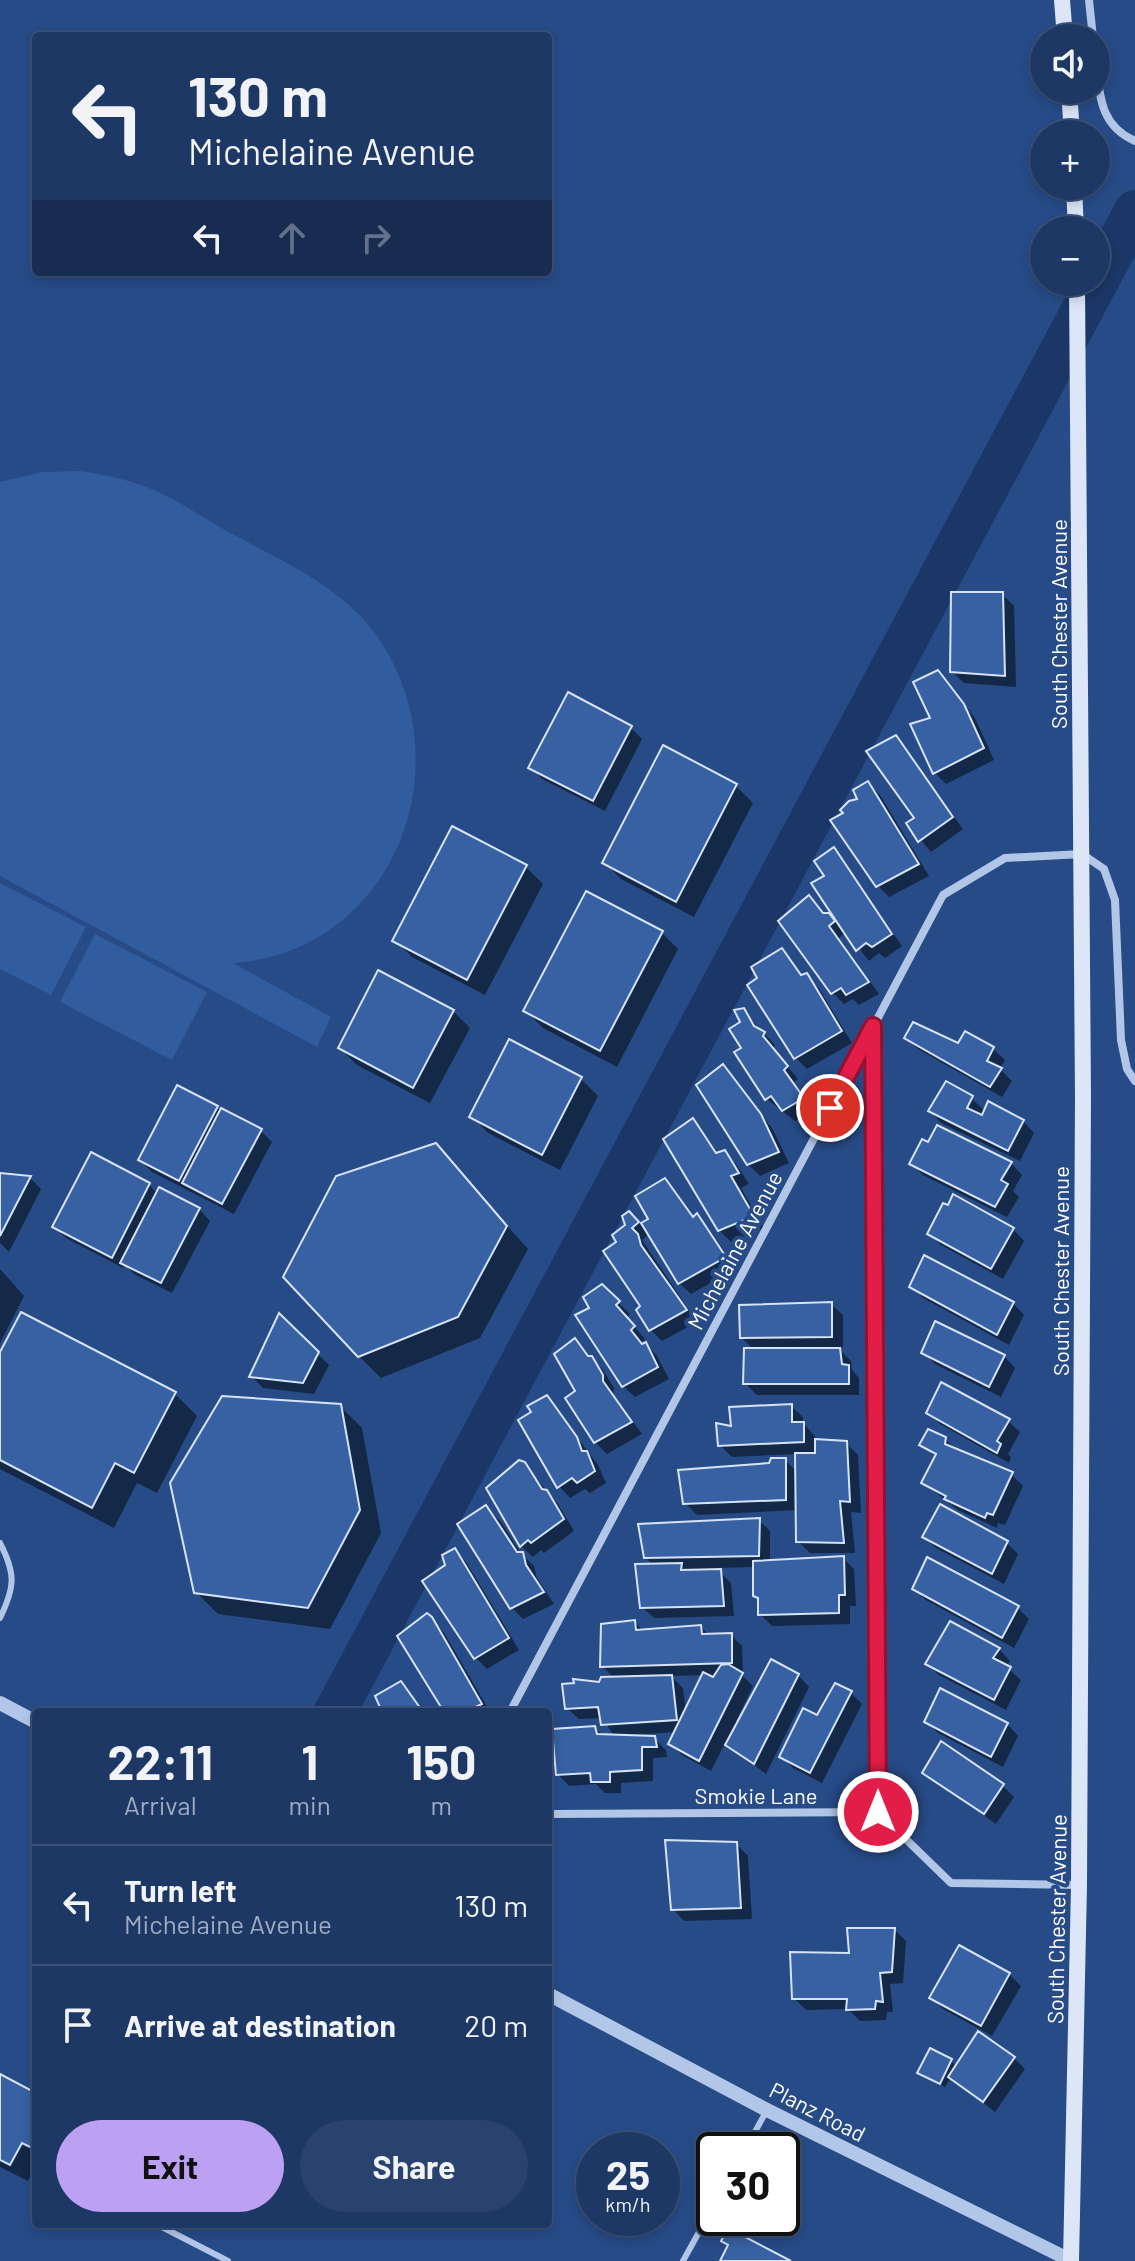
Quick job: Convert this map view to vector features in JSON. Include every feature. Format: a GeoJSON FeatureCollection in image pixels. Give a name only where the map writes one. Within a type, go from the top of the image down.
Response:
{"type":"FeatureCollection","features":[{"type":"Feature","properties":{"kind":"main road"},"geometry":{"type":"LineString","coordinates":[[1062,0],[1064,24]]}},
{"type":"Feature","properties":{"kind":"main road","name":"South Chester Avenue"},"geometry":{"type":"LineString","coordinates":[[1071,2261],[1079,1885],[1082,854],[1077,296]]}},
{"type":"Feature","properties":{"kind":"street"},"geometry":{"type":"LineString","coordinates":[[1089,0],[1092,24]]}},
{"type":"Feature","properties":{"kind":"street"},"geometry":{"type":"LineString","coordinates":[[1102,104],[1103,114],[1123,135],[1135,141]]}},
{"type":"Feature","properties":{"kind":"street"},"geometry":{"type":"LineString","coordinates":[[1082,854],[1104,869],[1113,886],[1118,936],[1116,995],[1121,1040],[1127,1069],[1135,1081]]}},
{"type":"Feature","properties":{"kind":"street","name":"Michelaine Avenue"},"geometry":{"type":"LineString","coordinates":[[512,1708],[943,895],[1005,858],[1082,854]]}},
{"type":"Feature","properties":{"kind":"street"},"geometry":{"type":"LineString","coordinates":[[873,1026],[878,1812],[951,1883],[1079,1885]]}},
{"type":"Feature","properties":{"kind":"street"},"geometry":{"type":"LineString","coordinates":[[0,1703],[32,1720]]}},
{"type":"Feature","properties":{"kind":"street","name":"Smokie Lane"},"geometry":{"type":"LineString","coordinates":[[552,1814],[878,1812]]}},
{"type":"Feature","properties":{"kind":"street","name":"Planz Road"},"geometry":{"type":"LineString","coordinates":[[552,1996],[767,2110],[1071,2261]]}},
{"type":"Feature","properties":{"kind":"lane"},"geometry":{"type":"LineString","coordinates":[[0,1543],[9,1560],[14,1590],[0,1618]]}},
{"type":"Feature","properties":{"kind":"lane"},"geometry":{"type":"LineString","coordinates":[[755,2132],[767,2110]]}},
{"type":"Feature","properties":{"kind":"lane"},"geometry":{"type":"LineString","coordinates":[[164,2228],[228,2261]]}},
{"type":"Feature","properties":{"kind":"lane"},"geometry":{"type":"LineString","coordinates":[[683,2261],[697,2236]]}},
{"type":"Feature","properties":{"kind":"shaded area"},"geometry":{"type":"Polygon","coordinates":[[[80,471],[125,480],[160,493],[327,588],[362,618],[377,636],[403,686],[415,739],[413,792],[399,843],[373,888],[336,925],[289,951],[233,963],[331,1017],[317,1047],[0,876],[0,482],[43,472],[80,471]]]}},
{"type":"Feature","properties":{"kind":"shaded area"},"geometry":{"type":"Polygon","coordinates":[[[0,883],[86,927],[51,995],[0,969],[0,883]]]}},
{"type":"Feature","properties":{"kind":"shaded area"},"geometry":{"type":"Polygon","coordinates":[[[95,934],[207,992],[172,1060],[60,1002],[95,934]]]}},
{"type":"Feature","properties":{"kind":"building"},"geometry":{"type":"Polygon","coordinates":[[[951,592],[1003,592],[1005,676],[950,672],[951,592]]]}},
{"type":"Feature","properties":{"kind":"building"},"geometry":{"type":"Polygon","coordinates":[[[938,670],[964,704],[984,748],[933,774],[910,724],[930,718],[913,682],[938,670]]]}},
{"type":"Feature","properties":{"kind":"building"},"geometry":{"type":"Polygon","coordinates":[[[568,692],[632,726],[593,801],[528,768],[568,692]]]}},
{"type":"Feature","properties":{"kind":"building"},"geometry":{"type":"Polygon","coordinates":[[[896,735],[953,817],[918,842],[906,823],[914,818],[866,751],[896,735]]]}},
{"type":"Feature","properties":{"kind":"building"},"geometry":{"type":"Polygon","coordinates":[[[663,745],[737,784],[676,902],[602,863],[663,745]]]}},
{"type":"Feature","properties":{"kind":"building"},"geometry":{"type":"Polygon","coordinates":[[[868,781],[919,864],[876,887],[830,820],[843,813],[840,810],[849,801],[857,799],[853,790],[868,781]]]}},
{"type":"Feature","properties":{"kind":"building"},"geometry":{"type":"Polygon","coordinates":[[[452,826],[527,865],[467,980],[392,941],[452,826]]]}},
{"type":"Feature","properties":{"kind":"building"},"geometry":{"type":"Polygon","coordinates":[[[834,847],[892,934],[872,947],[866,943],[856,951],[811,883],[824,876],[814,861],[834,847]]]}},
{"type":"Feature","properties":{"kind":"building"},"geometry":{"type":"Polygon","coordinates":[[[586,891],[663,931],[600,1051],[523,1011],[586,891]]]}},
{"type":"Feature","properties":{"kind":"building"},"geometry":{"type":"Polygon","coordinates":[[[809,895],[823,913],[829,913],[835,921],[829,926],[869,982],[846,995],[841,988],[831,994],[778,921],[809,895]]]}},
{"type":"Feature","properties":{"kind":"building"},"geometry":{"type":"Polygon","coordinates":[[[782,948],[801,975],[807,973],[842,1031],[794,1059],[747,985],[757,978],[751,967],[782,948]]]}},
{"type":"Feature","properties":{"kind":"building"},"geometry":{"type":"Polygon","coordinates":[[[378,970],[454,1010],[413,1088],[338,1048],[378,970]]]}},
{"type":"Feature","properties":{"kind":"building"},"geometry":{"type":"Polygon","coordinates":[[[744,1008],[754,1026],[765,1032],[763,1036],[788,1066],[784,1070],[804,1098],[782,1111],[771,1096],[765,1100],[734,1052],[741,1048],[729,1029],[740,1022],[734,1010],[744,1008]]]}},
{"type":"Feature","properties":{"kind":"building"},"geometry":{"type":"Polygon","coordinates":[[[913,1022],[958,1043],[965,1031],[994,1047],[987,1061],[1002,1068],[990,1087],[904,1038],[913,1022]]]}},
{"type":"Feature","properties":{"kind":"building"},"geometry":{"type":"Polygon","coordinates":[[[509,1039],[582,1077],[542,1155],[469,1117],[509,1039]]]}},
{"type":"Feature","properties":{"kind":"building"},"geometry":{"type":"Polygon","coordinates":[[[723,1064],[761,1114],[779,1152],[747,1165],[696,1085],[723,1064]]]}},
{"type":"Feature","properties":{"kind":"building"},"geometry":{"type":"Polygon","coordinates":[[[946,1081],[973,1096],[967,1108],[982,1115],[988,1101],[1024,1120],[1008,1151],[928,1111],[946,1081]]]}},
{"type":"Feature","properties":{"kind":"building"},"geometry":{"type":"Polygon","coordinates":[[[177,1085],[218,1106],[179,1181],[138,1160],[177,1085]]]}},
{"type":"Feature","properties":{"kind":"building"},"geometry":{"type":"Polygon","coordinates":[[[221,1108],[262,1129],[222,1204],[182,1183],[221,1108]]]}},
{"type":"Feature","properties":{"kind":"building"},"geometry":{"type":"Polygon","coordinates":[[[693,1118],[716,1153],[725,1150],[739,1173],[731,1176],[754,1216],[718,1231],[663,1139],[693,1118]]]}},
{"type":"Feature","properties":{"kind":"building"},"geometry":{"type":"Polygon","coordinates":[[[937,1125],[1012,1162],[1001,1180],[1008,1184],[995,1207],[909,1164],[922,1139],[928,1142],[937,1125]]]}},
{"type":"Feature","properties":{"kind":"building"},"geometry":{"type":"Polygon","coordinates":[[[436,1143],[507,1226],[458,1317],[358,1357],[283,1277],[336,1176],[436,1143]]]}},
{"type":"Feature","properties":{"kind":"building"},"geometry":{"type":"Polygon","coordinates":[[[91,1152],[150,1183],[112,1258],[52,1227],[91,1152]]]}},
{"type":"Feature","properties":{"kind":"building"},"geometry":{"type":"Polygon","coordinates":[[[0,1173],[31,1176],[0,1236],[0,1173]]]}},
{"type":"Feature","properties":{"kind":"building"},"geometry":{"type":"Polygon","coordinates":[[[665,1178],[693,1217],[697,1213],[726,1257],[678,1284],[641,1223],[648,1219],[635,1196],[665,1178]]]}},
{"type":"Feature","properties":{"kind":"building"},"geometry":{"type":"Polygon","coordinates":[[[159,1187],[200,1208],[161,1283],[120,1263],[159,1187]]]}},
{"type":"Feature","properties":{"kind":"building"},"geometry":{"type":"Polygon","coordinates":[[[953,1194],[1014,1228],[991,1269],[927,1234],[943,1203],[948,1205],[953,1194]]]}},
{"type":"Feature","properties":{"kind":"building"},"geometry":{"type":"Polygon","coordinates":[[[629,1211],[639,1222],[632,1228],[638,1234],[641,1245],[687,1310],[649,1331],[636,1310],[640,1306],[603,1251],[616,1242],[612,1235],[625,1225],[622,1216],[629,1211]]]}},
{"type":"Feature","properties":{"kind":"building"},"geometry":{"type":"Polygon","coordinates":[[[924,1255],[1014,1302],[997,1335],[909,1287],[924,1255]]]}},
{"type":"Feature","properties":{"kind":"building"},"geometry":{"type":"Polygon","coordinates":[[[602,1284],[620,1301],[616,1305],[635,1326],[631,1330],[642,1344],[646,1342],[658,1367],[622,1387],[575,1315],[589,1308],[583,1297],[602,1284]]]}},
{"type":"Feature","properties":{"kind":"building"},"geometry":{"type":"Polygon","coordinates":[[[832,1302],[832,1337],[740,1338],[739,1305],[832,1302]]]}},
{"type":"Feature","properties":{"kind":"building"},"geometry":{"type":"Polygon","coordinates":[[[21,1312],[176,1392],[134,1473],[115,1463],[92,1508],[0,1460],[0,1352],[21,1312]]]}},
{"type":"Feature","properties":{"kind":"building"},"geometry":{"type":"Polygon","coordinates":[[[279,1313],[319,1352],[303,1383],[249,1377],[279,1313]]]}},
{"type":"Feature","properties":{"kind":"building"},"geometry":{"type":"Polygon","coordinates":[[[935,1321],[1005,1355],[989,1387],[921,1353],[935,1321]]]}},
{"type":"Feature","properties":{"kind":"building"},"geometry":{"type":"Polygon","coordinates":[[[575,1338],[588,1356],[592,1356],[603,1375],[603,1381],[632,1422],[594,1443],[565,1398],[575,1391],[554,1354],[575,1338]]]}},
{"type":"Feature","properties":{"kind":"building"},"geometry":{"type":"Polygon","coordinates":[[[744,1348],[840,1348],[842,1364],[849,1365],[849,1384],[743,1384],[744,1348]]]}},
{"type":"Feature","properties":{"kind":"building"},"geometry":{"type":"Polygon","coordinates":[[[941,1382],[1010,1419],[997,1441],[1001,1444],[997,1453],[926,1413],[941,1382]]]}},
{"type":"Feature","properties":{"kind":"building"},"geometry":{"type":"Polygon","coordinates":[[[547,1395],[577,1437],[582,1451],[587,1451],[595,1471],[577,1483],[572,1478],[557,1488],[518,1420],[531,1412],[527,1406],[547,1395]]]}},
{"type":"Feature","properties":{"kind":"building"},"geometry":{"type":"Polygon","coordinates":[[[222,1396],[341,1404],[360,1510],[308,1608],[194,1593],[170,1483],[222,1396]]]}},
{"type":"Feature","properties":{"kind":"building"},"geometry":{"type":"Polygon","coordinates":[[[792,1404],[792,1422],[804,1422],[804,1442],[718,1446],[716,1423],[731,1426],[729,1407],[792,1404]]]}},
{"type":"Feature","properties":{"kind":"building"},"geometry":{"type":"Polygon","coordinates":[[[928,1429],[946,1437],[945,1444],[1013,1472],[993,1515],[987,1513],[985,1518],[944,1499],[946,1496],[921,1483],[936,1454],[919,1445],[928,1429]]]}},
{"type":"Feature","properties":{"kind":"building"},"geometry":{"type":"Polygon","coordinates":[[[815,1439],[847,1441],[850,1502],[840,1501],[844,1543],[796,1542],[795,1453],[815,1453],[815,1439]]]}},
{"type":"Feature","properties":{"kind":"building"},"geometry":{"type":"Polygon","coordinates":[[[771,1458],[786,1458],[786,1500],[683,1504],[678,1470],[769,1463],[771,1458]]]}},
{"type":"Feature","properties":{"kind":"building"},"geometry":{"type":"Polygon","coordinates":[[[519,1460],[525,1462],[542,1489],[547,1490],[564,1519],[531,1543],[528,1540],[520,1547],[486,1488],[519,1460]]]}},
{"type":"Feature","properties":{"kind":"building"},"geometry":{"type":"Polygon","coordinates":[[[940,1504],[1008,1541],[992,1574],[922,1537],[940,1504]]]}},
{"type":"Feature","properties":{"kind":"building"},"geometry":{"type":"Polygon","coordinates":[[[486,1505],[517,1552],[523,1552],[526,1565],[544,1592],[510,1609],[457,1524],[486,1505]]]}},
{"type":"Feature","properties":{"kind":"building"},"geometry":{"type":"Polygon","coordinates":[[[760,1518],[759,1556],[644,1558],[638,1524],[760,1518]]]}},
{"type":"Feature","properties":{"kind":"building"},"geometry":{"type":"Polygon","coordinates":[[[455,1548],[509,1638],[474,1659],[422,1581],[445,1565],[442,1555],[455,1548]]]}},
{"type":"Feature","properties":{"kind":"building"},"geometry":{"type":"Polygon","coordinates":[[[844,1556],[845,1595],[839,1595],[839,1613],[758,1615],[758,1598],[753,1596],[753,1561],[844,1556]]]}},
{"type":"Feature","properties":{"kind":"building"},"geometry":{"type":"Polygon","coordinates":[[[927,1557],[1019,1606],[1002,1638],[912,1589],[927,1557]]]}},
{"type":"Feature","properties":{"kind":"building"},"geometry":{"type":"Polygon","coordinates":[[[682,1563],[681,1570],[721,1569],[724,1606],[640,1608],[635,1564],[682,1563]]]}},
{"type":"Feature","properties":{"kind":"building"},"geometry":{"type":"Polygon","coordinates":[[[427,1613],[432,1617],[482,1704],[474,1708],[442,1708],[397,1636],[427,1613]]]}},
{"type":"Feature","properties":{"kind":"building"},"geometry":{"type":"Polygon","coordinates":[[[635,1620],[636,1630],[701,1625],[702,1634],[732,1633],[732,1663],[600,1667],[601,1624],[635,1620]]]}},
{"type":"Feature","properties":{"kind":"building"},"geometry":{"type":"Polygon","coordinates":[[[950,1621],[1000,1648],[993,1658],[1011,1667],[994,1700],[925,1664],[950,1621]]]}},
{"type":"Feature","properties":{"kind":"building"},"geometry":{"type":"Polygon","coordinates":[[[771,1659],[799,1674],[754,1764],[725,1745],[771,1659]]]}},
{"type":"Feature","properties":{"kind":"building"},"geometry":{"type":"Polygon","coordinates":[[[728,1664],[743,1673],[699,1761],[668,1744],[703,1672],[713,1677],[721,1665],[728,1664]]]}},
{"type":"Feature","properties":{"kind":"building"},"geometry":{"type":"Polygon","coordinates":[[[672,1675],[677,1720],[601,1725],[598,1707],[565,1709],[562,1684],[574,1683],[573,1679],[599,1682],[601,1677],[672,1675]]]}},
{"type":"Feature","properties":{"kind":"building"},"geometry":{"type":"Polygon","coordinates":[[[401,1681],[420,1708],[380,1708],[375,1696],[401,1681]]]}},
{"type":"Feature","properties":{"kind":"building"},"geometry":{"type":"Polygon","coordinates":[[[835,1683],[852,1691],[810,1773],[779,1757],[803,1708],[817,1715],[835,1683]]]}},
{"type":"Feature","properties":{"kind":"building"},"geometry":{"type":"Polygon","coordinates":[[[940,1688],[1008,1723],[991,1757],[924,1722],[940,1688]]]}},
{"type":"Feature","properties":{"kind":"building"},"geometry":{"type":"Polygon","coordinates":[[[595,1726],[597,1734],[655,1736],[657,1747],[642,1747],[642,1770],[610,1772],[610,1782],[591,1782],[590,1773],[556,1775],[552,1729],[595,1726]]]}},
{"type":"Feature","properties":{"kind":"building"},"geometry":{"type":"Polygon","coordinates":[[[941,1741],[1004,1784],[984,1814],[922,1773],[941,1741]]]}},
{"type":"Feature","properties":{"kind":"building"},"geometry":{"type":"Polygon","coordinates":[[[665,1840],[737,1842],[741,1908],[671,1910],[665,1840]]]}},
{"type":"Feature","properties":{"kind":"building"},"geometry":{"type":"Polygon","coordinates":[[[847,1928],[895,1928],[892,1972],[880,1973],[883,2002],[876,2001],[875,2009],[846,2010],[847,1999],[792,1999],[790,1952],[849,1953],[847,1928]]]}},
{"type":"Feature","properties":{"kind":"building"},"geometry":{"type":"Polygon","coordinates":[[[959,1945],[1010,1973],[981,2026],[929,1998],[959,1945]]]}},
{"type":"Feature","properties":{"kind":"building"},"geometry":{"type":"Polygon","coordinates":[[[978,2031],[1015,2057],[983,2102],[948,2077],[978,2031]]]}},
{"type":"Feature","properties":{"kind":"building"},"geometry":{"type":"Polygon","coordinates":[[[930,2048],[952,2059],[940,2084],[917,2073],[930,2048]]]}},
{"type":"Feature","properties":{"kind":"building"},"geometry":{"type":"Polygon","coordinates":[[[0,2074],[32,2091],[32,2148],[22,2143],[10,2165],[0,2160],[0,2074]]]}},
{"type":"Feature","properties":{"kind":"building"},"geometry":{"type":"Polygon","coordinates":[[[724,2236],[743,2236],[791,2261],[720,2261],[728,2245],[721,2241],[724,2236]]]}},
{"type":"Feature","properties":{"kind":"waterway"},"geometry":{"type":"LineString","coordinates":[[337,1708],[1135,211]]}},
{"type":"Feature","properties":{"kind":"route"},"geometry":{"type":"LineString","coordinates":[[830,1108],[873,1026],[878,1812]]}}]}
